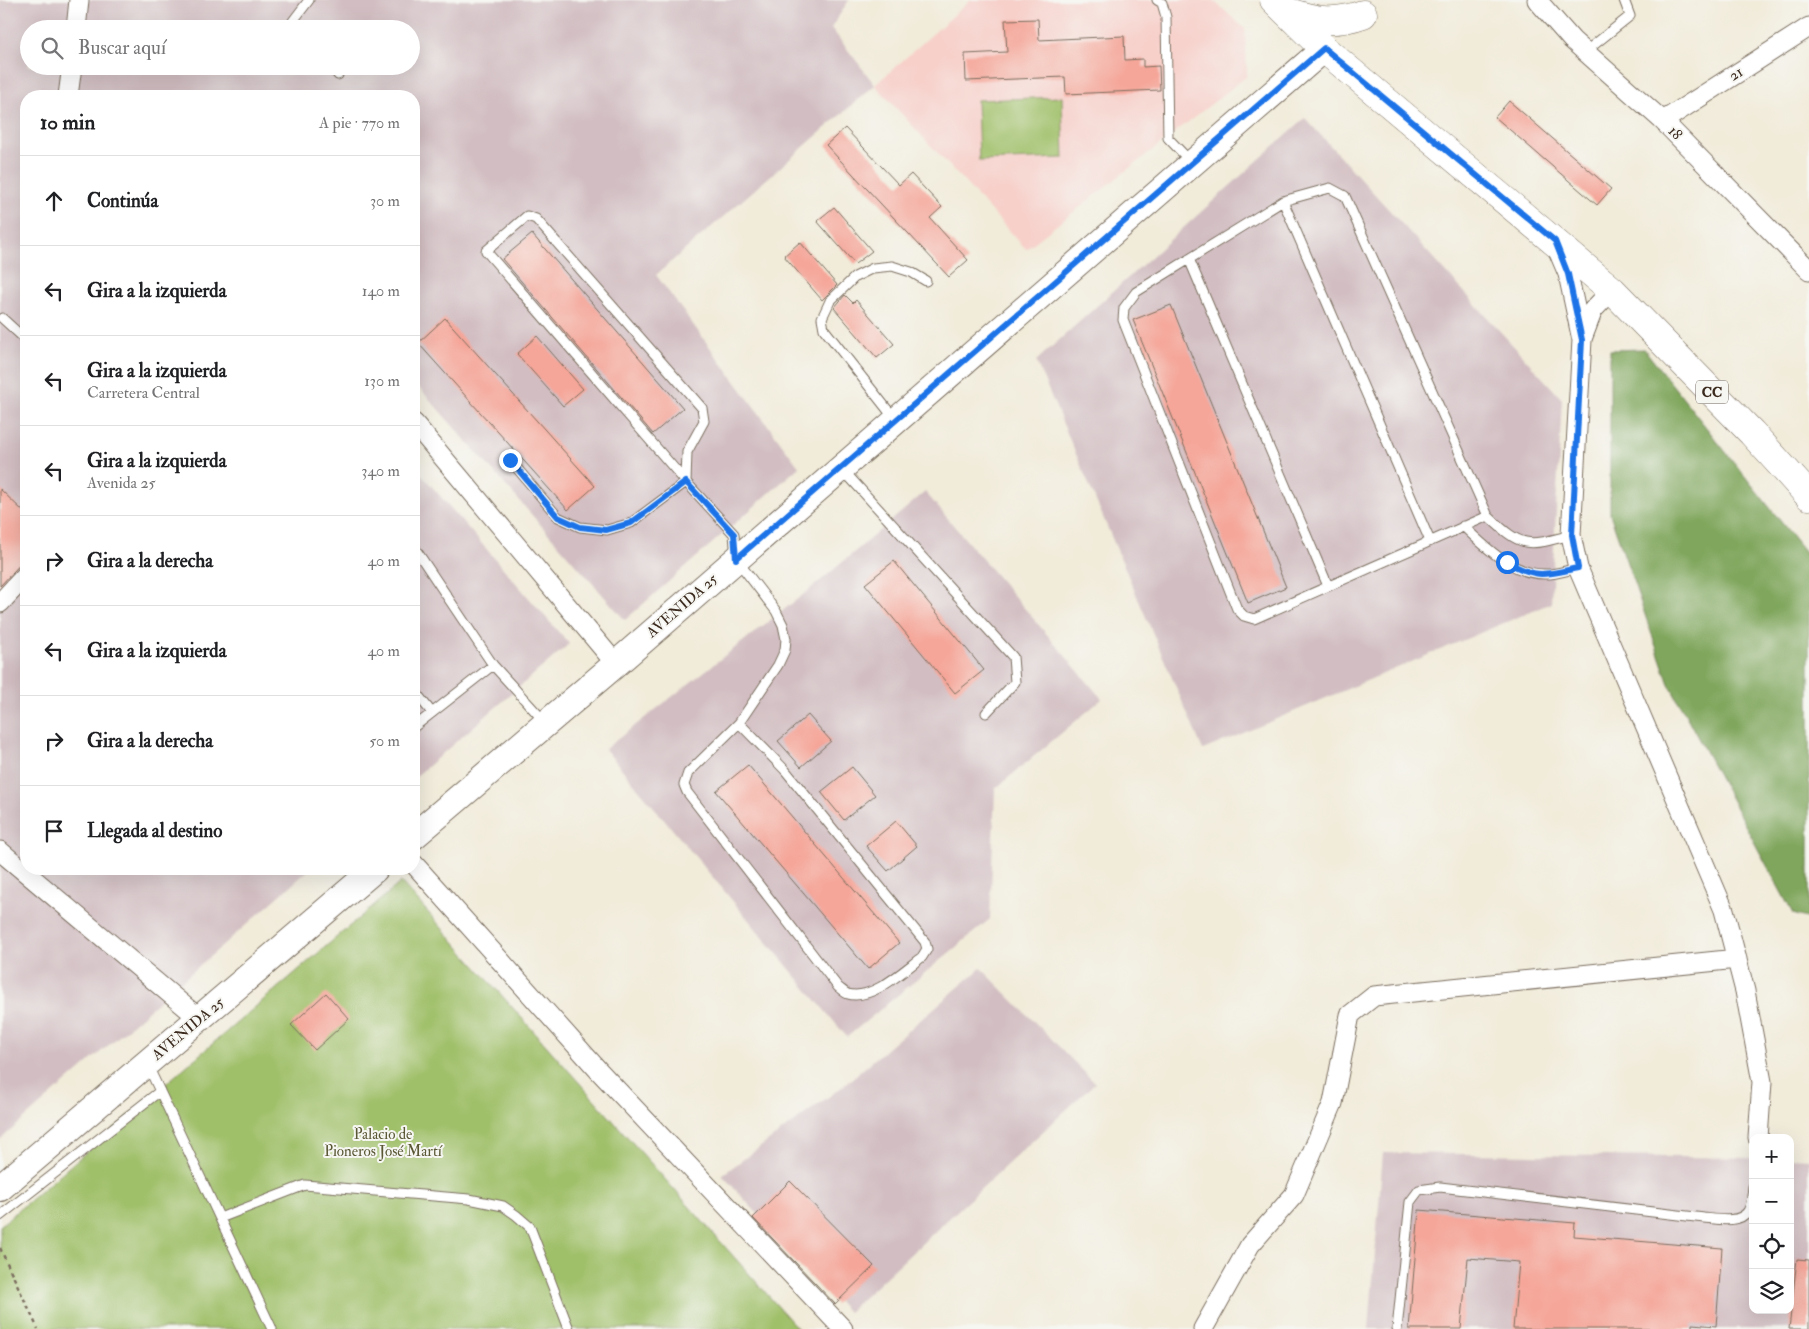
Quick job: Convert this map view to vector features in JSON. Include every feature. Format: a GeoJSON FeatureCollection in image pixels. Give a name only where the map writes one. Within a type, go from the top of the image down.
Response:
{"type":"FeatureCollection","features":[{"type":"Feature","properties":{"kind":"main road"},"geometry":{"type":"LineString","coordinates":[[1280,6],[1313,20],[1330,21],[1348,20],[1371,7]]}},
{"type":"Feature","properties":{"kind":"main road","name":"CC"},"geometry":{"type":"LineString","coordinates":[[1280,6],[1324,48],[1612,290],[1752,433],[1809,496]]}},
{"type":"Feature","properties":{"kind":"main road","name":"AVENIDA 25"},"geometry":{"type":"LineString","coordinates":[[1324,48],[1371,7]]}},
{"type":"Feature","properties":{"kind":"street"},"geometry":{"type":"LineString","coordinates":[[77,20],[80,0]]}},
{"type":"Feature","properties":{"kind":"street","name":"18"},"geometry":{"type":"LineString","coordinates":[[1537,0],[1572,40],[1663,121],[1809,270]]}},
{"type":"Feature","properties":{"kind":"street","name":"21"},"geometry":{"type":"LineString","coordinates":[[1663,121],[1809,27]]}},
{"type":"Feature","properties":{"kind":"street","name":"AVENIDA 25"},"geometry":{"type":"LineString","coordinates":[[420,831],[616,664],[1324,48]]}},
{"type":"Feature","properties":{"kind":"street"},"geometry":{"type":"LineString","coordinates":[[69,90],[71,75]]}},
{"type":"Feature","properties":{"kind":"street"},"geometry":{"type":"LineString","coordinates":[[1555,241],[1568,274],[1582,340],[1572,535],[1578,568],[1724,910],[1745,991],[1762,1082],[1758,1134]]}},
{"type":"Feature","properties":{"kind":"street"},"geometry":{"type":"LineString","coordinates":[[1582,340],[1592,310],[1612,290]]}},
{"type":"Feature","properties":{"kind":"street"},"geometry":{"type":"LineString","coordinates":[[420,430],[616,664]]}},
{"type":"Feature","properties":{"kind":"street"},"geometry":{"type":"LineString","coordinates":[[0,603],[20,581]]}},
{"type":"Feature","properties":{"kind":"street"},"geometry":{"type":"LineString","coordinates":[[0,851],[20,868]]}},
{"type":"Feature","properties":{"kind":"street"},"geometry":{"type":"LineString","coordinates":[[420,871],[599,1071],[843,1329]]}},
{"type":"Feature","properties":{"kind":"street"},"geometry":{"type":"LineString","coordinates":[[29,875],[200,1019]]}},
{"type":"Feature","properties":{"kind":"street","name":"AVENIDA 25"},"geometry":{"type":"LineString","coordinates":[[0,1188],[368,875]]}},
{"type":"Feature","properties":{"kind":"street"},"geometry":{"type":"LineString","coordinates":[[1203,1329],[1250,1245],[1294,1195],[1333,1103],[1350,1015],[1374,996],[1736,959]]}},
{"type":"Feature","properties":{"kind":"lane"},"geometry":{"type":"LineString","coordinates":[[294,20],[310,0]]}},
{"type":"Feature","properties":{"kind":"lane"},"geometry":{"type":"LineString","coordinates":[[1157,0],[1162,3],[1166,17],[1168,138],[1192,163]]}},
{"type":"Feature","properties":{"kind":"lane"},"geometry":{"type":"LineString","coordinates":[[1585,52],[1630,16],[1624,0]]}},
{"type":"Feature","properties":{"kind":"lane"},"geometry":{"type":"LineString","coordinates":[[1488,516],[1254,619],[1244,616],[1236,609],[1123,320],[1124,308],[1136,292],[1282,201],[1330,188],[1345,196],[1488,516],[1509,535],[1525,543],[1545,542],[1572,535]]}},
{"type":"Feature","properties":{"kind":"lane"},"geometry":{"type":"LineString","coordinates":[[1282,201],[1430,541]]}},
{"type":"Feature","properties":{"kind":"lane"},"geometry":{"type":"LineString","coordinates":[[686,482],[687,452],[704,421],[702,408],[536,219],[527,216],[486,251],[686,482],[734,534],[736,559],[776,611],[783,625],[786,638],[785,650],[778,665],[739,723],[688,773],[684,785],[687,792],[838,987],[848,994],[863,994],[875,991],[922,957],[927,950],[925,942],[785,770],[739,723]]}},
{"type":"Feature","properties":{"kind":"lane"},"geometry":{"type":"LineString","coordinates":[[1189,259],[1328,586]]}},
{"type":"Feature","properties":{"kind":"lane"},"geometry":{"type":"LineString","coordinates":[[896,421],[824,329],[822,318],[830,300],[855,277],[873,268],[892,266],[910,272],[926,281]]}},
{"type":"Feature","properties":{"kind":"lane"},"geometry":{"type":"LineString","coordinates":[[2,318],[20,334]]}},
{"type":"Feature","properties":{"kind":"lane"},"geometry":{"type":"LineString","coordinates":[[510,460],[558,517],[580,527],[606,530],[631,523],[686,482]]}},
{"type":"Feature","properties":{"kind":"lane"},"geometry":{"type":"LineString","coordinates":[[841,468],[1013,657],[1015,682],[986,713]]}},
{"type":"Feature","properties":{"kind":"lane"},"geometry":{"type":"LineString","coordinates":[[1463,526],[1485,547],[1527,573],[1546,575],[1578,568]]}},
{"type":"Feature","properties":{"kind":"lane"},"geometry":{"type":"LineString","coordinates":[[420,556],[493,665],[546,724]]}},
{"type":"Feature","properties":{"kind":"lane"},"geometry":{"type":"LineString","coordinates":[[420,722],[493,665]]}},
{"type":"Feature","properties":{"kind":"lane"},"geometry":{"type":"LineString","coordinates":[[420,697],[432,712]]}},
{"type":"Feature","properties":{"kind":"lane"},"geometry":{"type":"LineString","coordinates":[[147,1063],[272,1329]]}},
{"type":"Feature","properties":{"kind":"lane"},"geometry":{"type":"LineString","coordinates":[[0,1216],[160,1092]]}},
{"type":"Feature","properties":{"kind":"lane"},"geometry":{"type":"LineString","coordinates":[[220,1218],[305,1184],[469,1200],[503,1206],[530,1228],[569,1329]]}},
{"type":"Feature","properties":{"kind":"lane"},"geometry":{"type":"LineString","coordinates":[[1397,1329],[1410,1202],[1419,1190],[1440,1186],[1704,1218],[1741,1218],[1749,1210]]}},
{"type":"Feature","properties":{"kind":"path"},"geometry":{"type":"LineString","coordinates":[[0,1248],[38,1329]]}},
{"type":"Feature","properties":{"kind":"shaded area"},"geometry":{"type":"Polygon","coordinates":[[[0,0],[849,0],[831,28],[875,85],[656,275],[799,467],[625,620],[420,389],[420,90],[20,90],[20,875],[303,875],[0,1140],[0,0]]]}},
{"type":"Feature","properties":{"kind":"shaded area"},"geometry":{"type":"Polygon","coordinates":[[[971,0],[1213,0],[1245,29],[1247,76],[1026,249],[875,85],[971,0]]]}},
{"type":"Feature","properties":{"kind":"shaded area"},"geometry":{"type":"Polygon","coordinates":[[[1305,118],[1562,399],[1551,603],[1203,750],[1036,361],[1305,118]]]}},
{"type":"Feature","properties":{"kind":"shaded area"},"geometry":{"type":"Polygon","coordinates":[[[420,473],[569,644],[420,773],[420,473]]]}},
{"type":"Feature","properties":{"kind":"shaded area"},"geometry":{"type":"Polygon","coordinates":[[[925,492],[1102,699],[995,789],[990,919],[847,1037],[605,749],[818,583],[925,492]]]}},
{"type":"Feature","properties":{"kind":"shaded area"},"geometry":{"type":"Polygon","coordinates":[[[981,968],[1095,1083],[848,1312],[722,1175],[842,1087],[981,968]]]}},
{"type":"Feature","properties":{"kind":"shaded area"},"geometry":{"type":"Polygon","coordinates":[[[1383,1153],[1749,1158],[1749,1314],[1794,1314],[1794,1158],[1809,1159],[1809,1329],[1369,1329],[1383,1153]]]}},
{"type":"Feature","properties":{"kind":"green space"},"geometry":{"type":"Polygon","coordinates":[[[1062,97],[1064,158],[979,161],[977,100],[1062,97]]]}},
{"type":"Feature","properties":{"kind":"green space"},"geometry":{"type":"Polygon","coordinates":[[[1644,349],[1809,557],[1809,919],[1793,914],[1669,684],[1610,514],[1610,350],[1644,349]]]}},
{"type":"Feature","properties":{"kind":"green space","name":"Palacio de Pioneros José Martí"},"geometry":{"type":"Polygon","coordinates":[[[401,882],[798,1329],[0,1329],[0,1226],[401,882]]]}},
{"type":"Feature","properties":{"kind":"building"},"geometry":{"type":"Polygon","coordinates":[[[1038,19],[1039,40],[1124,36],[1125,60],[1143,59],[1143,67],[1159,66],[1160,90],[1066,94],[1065,77],[966,81],[965,54],[1007,52],[1005,20],[1038,19]]]}},
{"type":"Feature","properties":{"kind":"building"},"geometry":{"type":"Polygon","coordinates":[[[1509,101],[1611,189],[1597,205],[1495,117],[1509,101]]]}},
{"type":"Feature","properties":{"kind":"building"},"geometry":{"type":"Polygon","coordinates":[[[845,128],[899,185],[911,174],[942,207],[930,218],[968,260],[949,277],[826,145],[845,128]]]}},
{"type":"Feature","properties":{"kind":"building"},"geometry":{"type":"Polygon","coordinates":[[[834,207],[872,251],[855,264],[817,221],[834,207]]]}},
{"type":"Feature","properties":{"kind":"building"},"geometry":{"type":"Polygon","coordinates":[[[532,234],[683,408],[653,434],[502,259],[532,234]]]}},
{"type":"Feature","properties":{"kind":"building"},"geometry":{"type":"Polygon","coordinates":[[[800,242],[837,285],[822,300],[784,256],[800,242]]]}},
{"type":"Feature","properties":{"kind":"building"},"geometry":{"type":"Polygon","coordinates":[[[845,295],[853,303],[856,300],[894,344],[877,358],[834,308],[845,295]]]}},
{"type":"Feature","properties":{"kind":"building"},"geometry":{"type":"Polygon","coordinates":[[[1171,305],[1286,587],[1248,603],[1133,320],[1171,305]]]}},
{"type":"Feature","properties":{"kind":"building"},"geometry":{"type":"Polygon","coordinates":[[[445,318],[595,486],[568,510],[420,345],[420,341],[445,318]]]}},
{"type":"Feature","properties":{"kind":"building"},"geometry":{"type":"Polygon","coordinates":[[[537,336],[583,389],[563,406],[517,354],[537,336]]]}},
{"type":"Feature","properties":{"kind":"building"},"geometry":{"type":"Polygon","coordinates":[[[0,489],[20,508],[20,564],[0,586],[0,489]]]}},
{"type":"Feature","properties":{"kind":"building"},"geometry":{"type":"Polygon","coordinates":[[[894,561],[984,670],[955,693],[865,584],[894,561]]]}},
{"type":"Feature","properties":{"kind":"building"},"geometry":{"type":"Polygon","coordinates":[[[808,715],[831,741],[801,767],[778,741],[808,715]]]}},
{"type":"Feature","properties":{"kind":"building"},"geometry":{"type":"Polygon","coordinates":[[[748,765],[899,943],[868,969],[716,791],[748,765]]]}},
{"type":"Feature","properties":{"kind":"building"},"geometry":{"type":"Polygon","coordinates":[[[852,767],[875,795],[844,820],[821,792],[852,767]]]}},
{"type":"Feature","properties":{"kind":"building"},"geometry":{"type":"Polygon","coordinates":[[[896,821],[917,846],[888,871],[866,846],[896,821]]]}},
{"type":"Feature","properties":{"kind":"building"},"geometry":{"type":"Polygon","coordinates":[[[326,993],[349,1019],[315,1050],[291,1025],[326,993]]]}},
{"type":"Feature","properties":{"kind":"building"},"geometry":{"type":"Polygon","coordinates":[[[790,1181],[874,1266],[835,1304],[753,1218],[790,1181]]]}},
{"type":"Feature","properties":{"kind":"building"},"geometry":{"type":"Polygon","coordinates":[[[1419,1210],[1575,1223],[1574,1236],[1722,1248],[1716,1326],[1692,1324],[1692,1329],[1513,1329],[1519,1262],[1468,1258],[1461,1329],[1409,1329],[1419,1210]]]}},
{"type":"Feature","properties":{"kind":"building"},"geometry":{"type":"Polygon","coordinates":[[[1797,1259],[1809,1260],[1809,1329],[1789,1329],[1791,1314],[1794,1314],[1794,1285],[1797,1259]]]}},
{"type":"Feature","properties":{"kind":"route"},"geometry":{"type":"LineString","coordinates":[[510,460],[558,517],[580,527],[606,530],[631,523],[686,482],[734,534],[736,559],[1324,48],[1555,241],[1568,274],[1582,340],[1572,535],[1578,568],[1546,575],[1527,573],[1507,562]]}}]}
